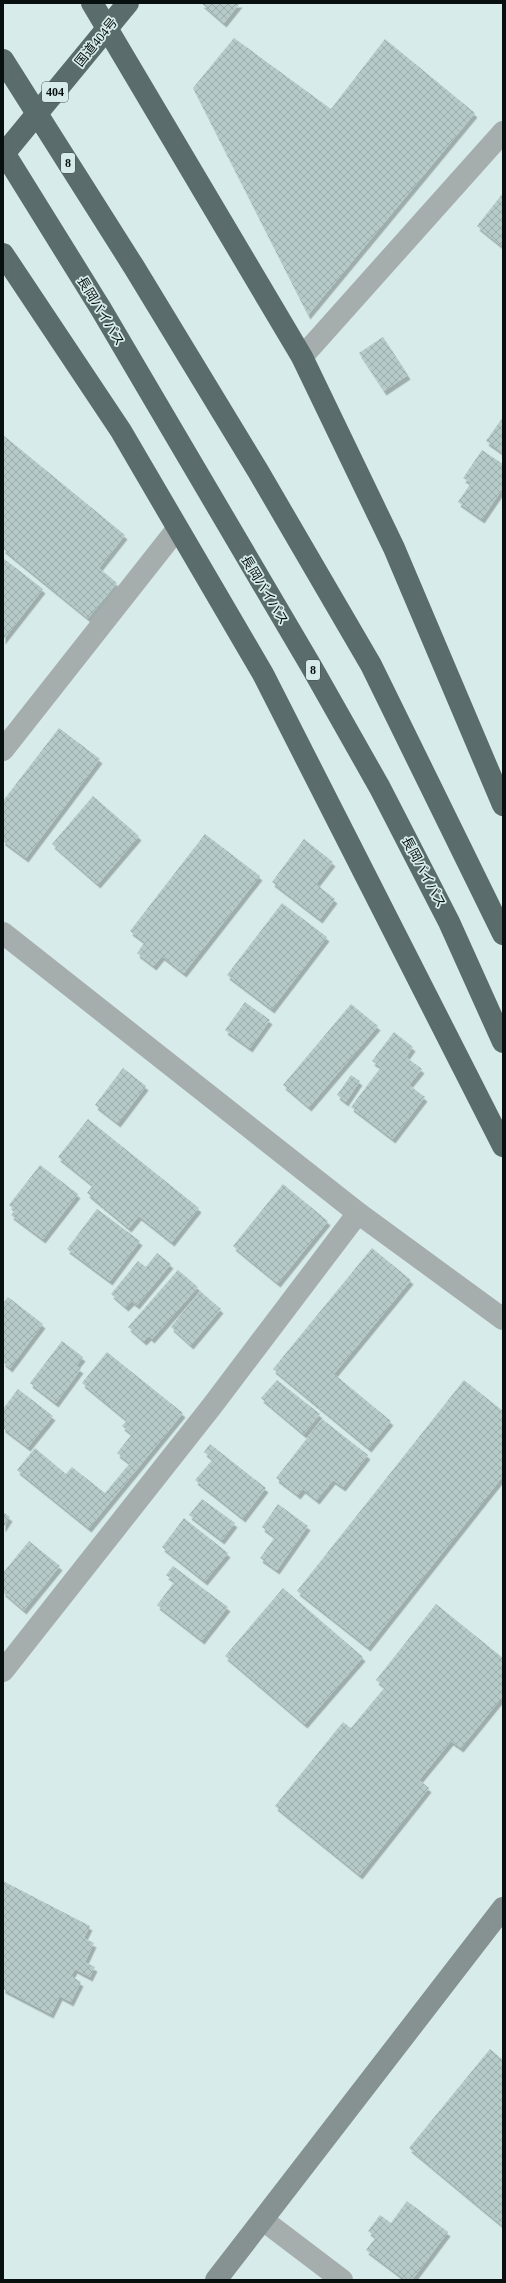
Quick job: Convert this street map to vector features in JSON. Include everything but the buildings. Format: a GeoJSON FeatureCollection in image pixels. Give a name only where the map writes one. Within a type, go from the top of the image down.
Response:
{"type":"FeatureCollection","features":[{"type":"Feature","properties":{"kind":"highway"},"geometry":{"type":"LineString","coordinates":[[92,3],[302,358],[394,548],[503,805]]}},
{"type":"Feature","properties":{"kind":"highway","name":"国道404号"},"geometry":{"type":"LineString","coordinates":[[3,156],[128,3]]}},
{"type":"Feature","properties":{"kind":"highway","name":"8"},"geometry":{"type":"LineString","coordinates":[[3,60],[134,267],[258,471],[370,665],[503,934]]}},
{"type":"Feature","properties":{"kind":"highway","name":"長岡バイパス"},"geometry":{"type":"LineString","coordinates":[[3,151],[100,309],[311,666],[380,788],[449,922],[503,1042]]}},
{"type":"Feature","properties":{"kind":"highway"},"geometry":{"type":"LineString","coordinates":[[3,254],[120,431],[263,674],[503,1146]]}},
{"type":"Feature","properties":{"kind":"street"},"geometry":{"type":"LineString","coordinates":[[302,358],[503,132]]}},
{"type":"Feature","properties":{"kind":"street"},"geometry":{"type":"LineString","coordinates":[[3,750],[177,529]]}},
{"type":"Feature","properties":{"kind":"street"},"geometry":{"type":"LineString","coordinates":[[3,933],[358,1214],[503,1319]]}},
{"type":"Feature","properties":{"kind":"street"},"geometry":{"type":"LineString","coordinates":[[3,1670],[212,1406],[358,1214]]}},
{"type":"Feature","properties":{"kind":"street"},"geometry":{"type":"LineString","coordinates":[[216,2280],[503,1908]]}},
{"type":"Feature","properties":{"kind":"street"},"geometry":{"type":"LineString","coordinates":[[263,2220],[342,2280]]}}]}
